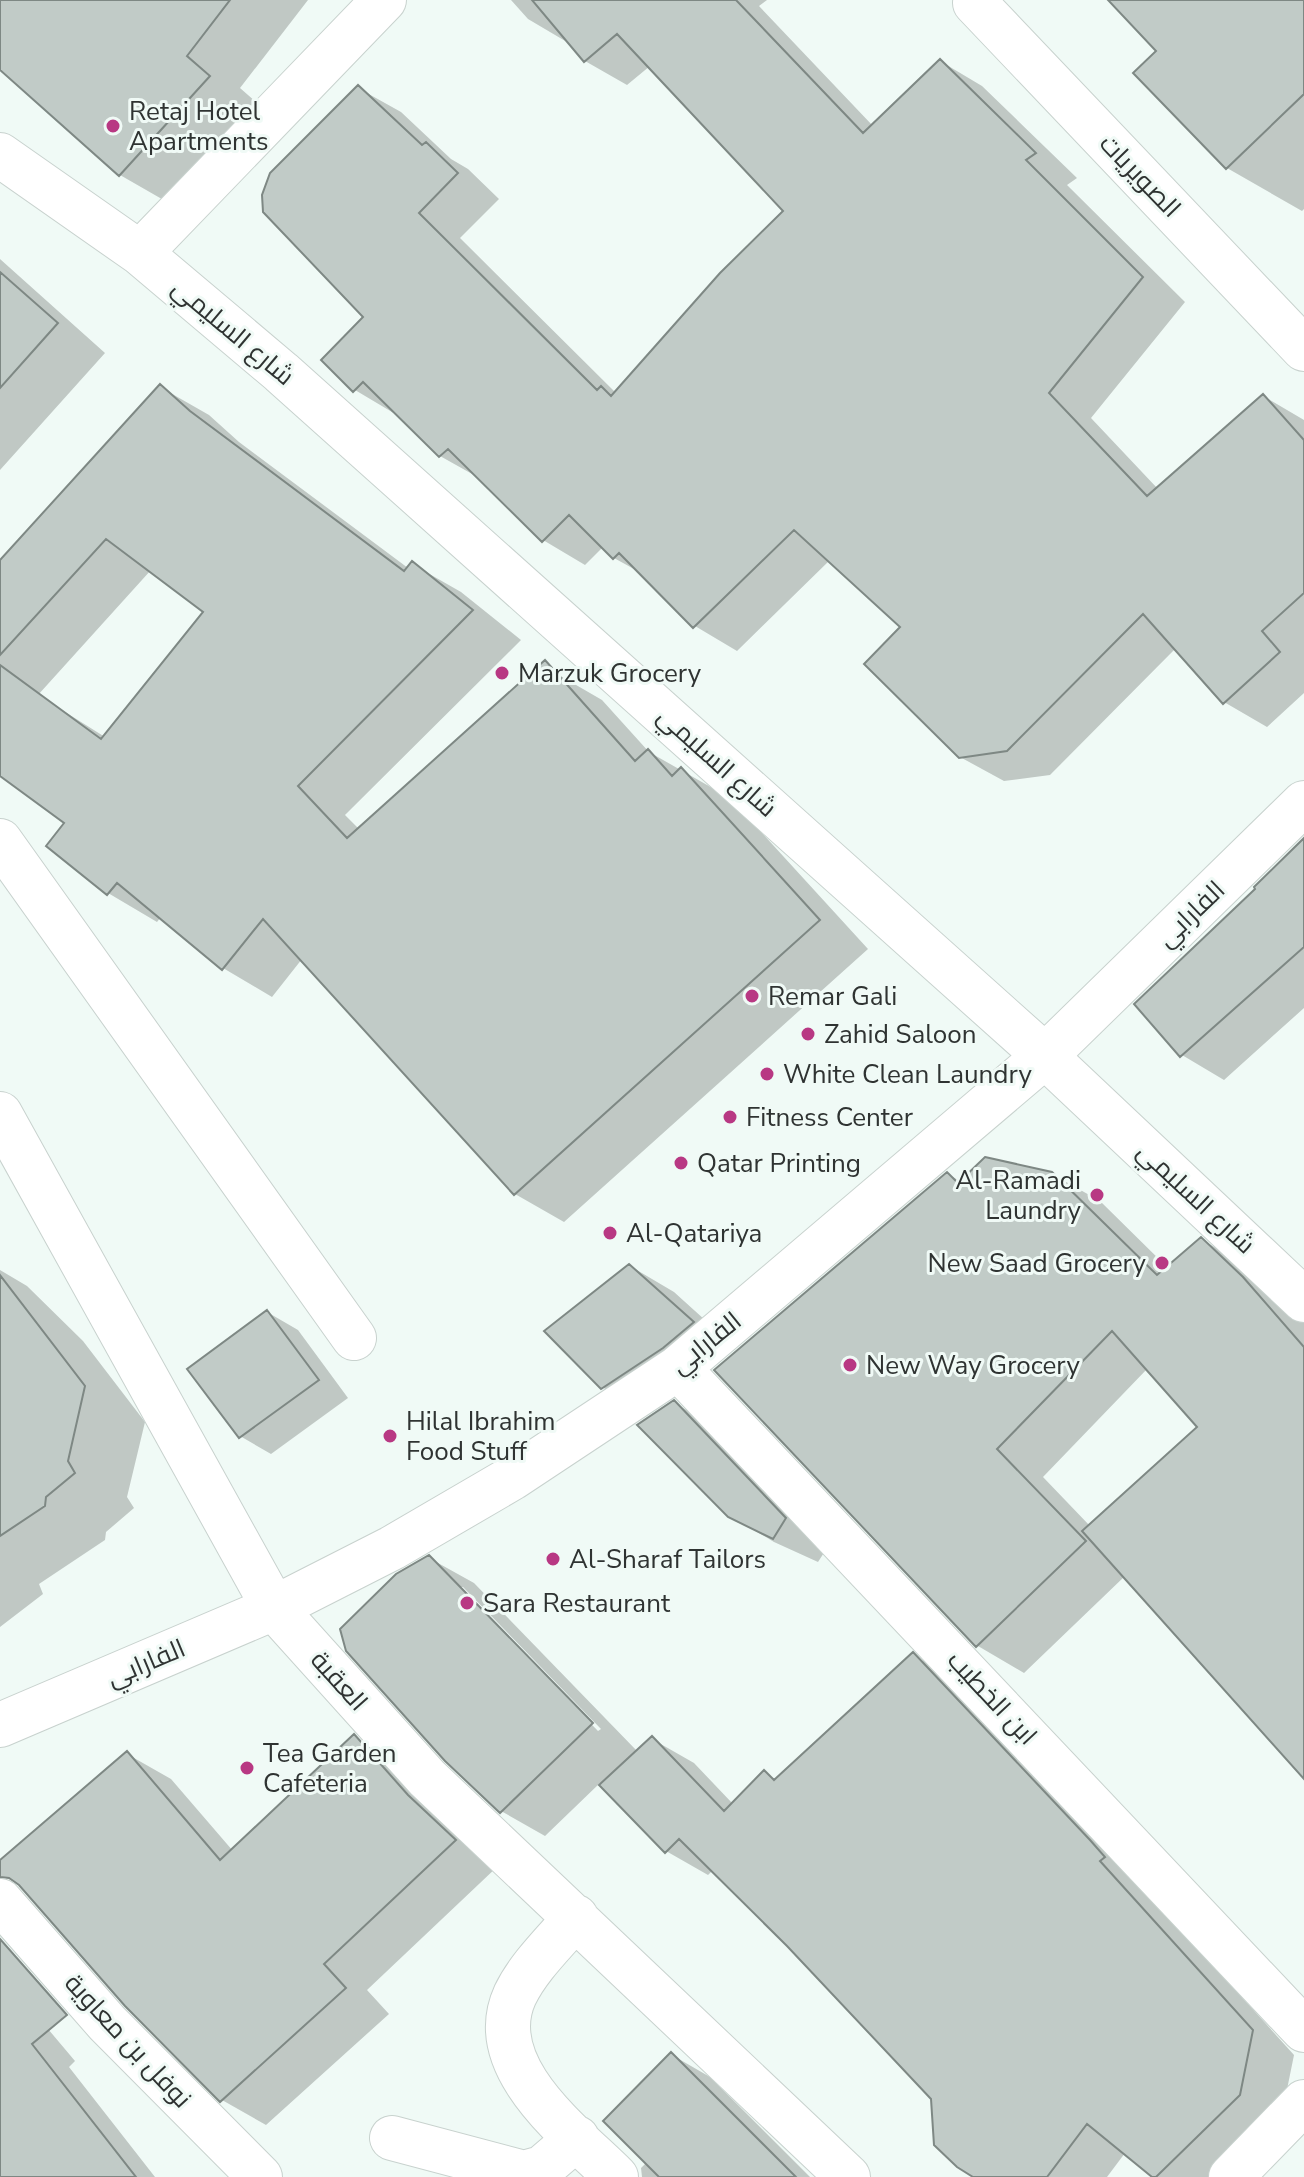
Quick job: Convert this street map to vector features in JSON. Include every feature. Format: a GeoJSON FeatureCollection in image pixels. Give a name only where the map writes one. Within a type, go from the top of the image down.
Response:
{"type":"FeatureCollection","features":[{"type":"Feature","properties":{"kind":"street"},"geometry":{"type":"LineString","coordinates":[[140,253],[384,0]]}},
{"type":"Feature","properties":{"kind":"street","name":"الصويريات"},"geometry":{"type":"LineString","coordinates":[[975,1],[1304,349]]}},
{"type":"Feature","properties":{"kind":"street","name":"شارع السليمي"},"geometry":{"type":"LineString","coordinates":[[0,155],[140,253],[281,372],[1045,1056],[1304,1300]]}},
{"type":"Feature","properties":{"kind":"street","name":"الفارابي"},"geometry":{"type":"LineString","coordinates":[[0,1725],[274,1608],[392,1548],[512,1478],[678,1368],[1045,1056],[1304,803]]}},
{"type":"Feature","properties":{"kind":"street"},"geometry":{"type":"LineString","coordinates":[[0,841],[354,1338]]}},
{"type":"Feature","properties":{"kind":"street","name":"العقبة"},"geometry":{"type":"LineString","coordinates":[[0,1114],[274,1608],[427,1778],[848,2177]]}},
{"type":"Feature","properties":{"kind":"street","name":"ابن الخطيب"},"geometry":{"type":"LineString","coordinates":[[678,1368],[1304,2030]]}},
{"type":"Feature","properties":{"kind":"street","name":"نوفل بن معاوية"},"geometry":{"type":"LineString","coordinates":[[0,1901],[107,2023],[260,2177]]}},
{"type":"Feature","properties":{"kind":"street"},"geometry":{"type":"LineString","coordinates":[[576,1917],[527,1974],[514,1998],[509,2021],[515,2062],[534,2096],[616,2177]]}},
{"type":"Feature","properties":{"kind":"street"},"geometry":{"type":"LineString","coordinates":[[1250,2171],[1304,2102]]}},
{"type":"Feature","properties":{"kind":"street"},"geometry":{"type":"LineString","coordinates":[[392,2138],[524,2173],[542,2168],[577,2138]]}},
{"type":"Feature","properties":{"kind":"building","name":"Retaj Hotel Apartments"},"geometry":{"type":"Polygon","coordinates":[[[0,0],[230,0],[187,56],[210,76],[119,176],[0,70],[0,0]]]}},
{"type":"Feature","properties":{"kind":"building"},"geometry":{"type":"Polygon","coordinates":[[[532,0],[736,0],[863,133],[940,59],[1036,153],[1026,160],[1143,277],[1049,393],[1147,496],[1263,394],[1304,440],[1304,593],[1262,631],[1280,652],[1223,704],[1143,614],[1007,751],[959,758],[864,664],[900,627],[794,530],[693,628],[619,553],[613,559],[569,515],[542,542],[448,449],[439,457],[363,382],[353,392],[321,360],[363,317],[263,212],[262,195],[270,173],[358,85],[422,145],[426,142],[458,173],[419,213],[597,390],[601,386],[611,396],[720,273],[783,211],[617,34],[584,62],[532,0]]]}},
{"type":"Feature","properties":{"kind":"building"},"geometry":{"type":"Polygon","coordinates":[[[1108,0],[1304,0],[1304,94],[1226,169],[1133,73],[1156,51],[1108,0]]]}},
{"type":"Feature","properties":{"kind":"building"},"geometry":{"type":"Polygon","coordinates":[[[0,272],[58,323],[0,388],[0,272]]]}},
{"type":"Feature","properties":{"kind":"building"},"geometry":{"type":"Polygon","coordinates":[[[160,384],[190,411],[404,571],[412,561],[473,610],[298,786],[347,838],[545,660],[635,761],[648,749],[672,776],[681,767],[820,920],[514,1195],[263,919],[222,970],[117,883],[107,895],[46,846],[64,823],[0,776],[0,665],[101,739],[203,612],[106,539],[0,655],[0,560],[160,384]]]}},
{"type":"Feature","properties":{"kind":"building"},"geometry":{"type":"Polygon","coordinates":[[[1304,838],[1304,947],[1180,1057],[1134,1004],[1304,838]]]}},
{"type":"Feature","properties":{"kind":"building"},"geometry":{"type":"Polygon","coordinates":[[[985,1157],[1052,1172],[1157,1275],[1201,1237],[1243,1277],[1304,1347],[1304,1779],[1082,1531],[1197,1427],[1112,1331],[997,1449],[1086,1541],[976,1647],[714,1370],[947,1172],[958,1183],[985,1157]]]}},
{"type":"Feature","properties":{"kind":"building"},"geometry":{"type":"Polygon","coordinates":[[[629,1264],[694,1322],[663,1348],[601,1389],[544,1331],[629,1264]]]}},
{"type":"Feature","properties":{"kind":"building"},"geometry":{"type":"Polygon","coordinates":[[[0,1275],[85,1386],[68,1461],[75,1473],[46,1497],[45,1506],[0,1536],[0,1275]]]}},
{"type":"Feature","properties":{"kind":"building"},"geometry":{"type":"Polygon","coordinates":[[[267,1310],[319,1380],[239,1438],[187,1369],[267,1310]]]}},
{"type":"Feature","properties":{"kind":"building"},"geometry":{"type":"Polygon","coordinates":[[[674,1400],[786,1518],[773,1539],[728,1517],[637,1425],[674,1400]]]}},
{"type":"Feature","properties":{"kind":"building"},"geometry":{"type":"Polygon","coordinates":[[[429,1555],[593,1723],[500,1813],[445,1761],[346,1651],[340,1629],[396,1574],[429,1555]]]}},
{"type":"Feature","properties":{"kind":"building"},"geometry":{"type":"Polygon","coordinates":[[[913,1652],[1090,1840],[1105,1857],[1100,1861],[1253,2030],[1240,2095],[1156,2177],[1152,2177],[1087,2124],[1047,2177],[973,2177],[957,2167],[934,2145],[931,2099],[787,1946],[679,1839],[665,1853],[599,1785],[652,1736],[724,1811],[764,1770],[774,1780],[913,1652]]]}},
{"type":"Feature","properties":{"kind":"building"},"geometry":{"type":"Polygon","coordinates":[[[354,1734],[408,1795],[456,1840],[324,1964],[346,1988],[220,2102],[125,2006],[19,1885],[9,1878],[0,1877],[0,1860],[127,1751],[220,1860],[354,1734]]]}},
{"type":"Feature","properties":{"kind":"building"},"geometry":{"type":"Polygon","coordinates":[[[0,1939],[67,2015],[32,2044],[136,2177],[0,2177],[0,1939]]]}},
{"type":"Feature","properties":{"kind":"building"},"geometry":{"type":"Polygon","coordinates":[[[671,2052],[796,2177],[659,2177],[603,2121],[671,2052]]]}},
{"type":"Feature","properties":{"kind":"place","name":"Retaj Hotel Apartments"},"geometry":{"type":"Point","coordinates":[113,126]}},
{"type":"Feature","properties":{"kind":"place","name":"Marzuk Grocery"},"geometry":{"type":"Point","coordinates":[502,673]}},
{"type":"Feature","properties":{"kind":"place","name":"Remar Gali"},"geometry":{"type":"Point","coordinates":[752,996]}},
{"type":"Feature","properties":{"kind":"place","name":"Zahid Saloon"},"geometry":{"type":"Point","coordinates":[808,1034]}},
{"type":"Feature","properties":{"kind":"place","name":"White Clean Laundry"},"geometry":{"type":"Point","coordinates":[767,1074]}},
{"type":"Feature","properties":{"kind":"place","name":"Fitness Center"},"geometry":{"type":"Point","coordinates":[730,1117]}},
{"type":"Feature","properties":{"kind":"place","name":"Qatar Printing"},"geometry":{"type":"Point","coordinates":[681,1163]}},
{"type":"Feature","properties":{"kind":"place","name":"Al-Ramadi Laundry"},"geometry":{"type":"Point","coordinates":[1097,1195]}},
{"type":"Feature","properties":{"kind":"place","name":"Al-Qatariya"},"geometry":{"type":"Point","coordinates":[610,1233]}},
{"type":"Feature","properties":{"kind":"place","name":"New Saad Grocery"},"geometry":{"type":"Point","coordinates":[1162,1263]}},
{"type":"Feature","properties":{"kind":"place","name":"New Way Grocery"},"geometry":{"type":"Point","coordinates":[850,1365]}},
{"type":"Feature","properties":{"kind":"place","name":"Hilal Ibrahim Food Stuff"},"geometry":{"type":"Point","coordinates":[390,1436]}},
{"type":"Feature","properties":{"kind":"place","name":"Al-Sharaf Tailors"},"geometry":{"type":"Point","coordinates":[553,1559]}},
{"type":"Feature","properties":{"kind":"place","name":"Sara Restaurant"},"geometry":{"type":"Point","coordinates":[467,1603]}},
{"type":"Feature","properties":{"kind":"place","name":"Tea Garden Cafeteria"},"geometry":{"type":"Point","coordinates":[247,1768]}}]}
